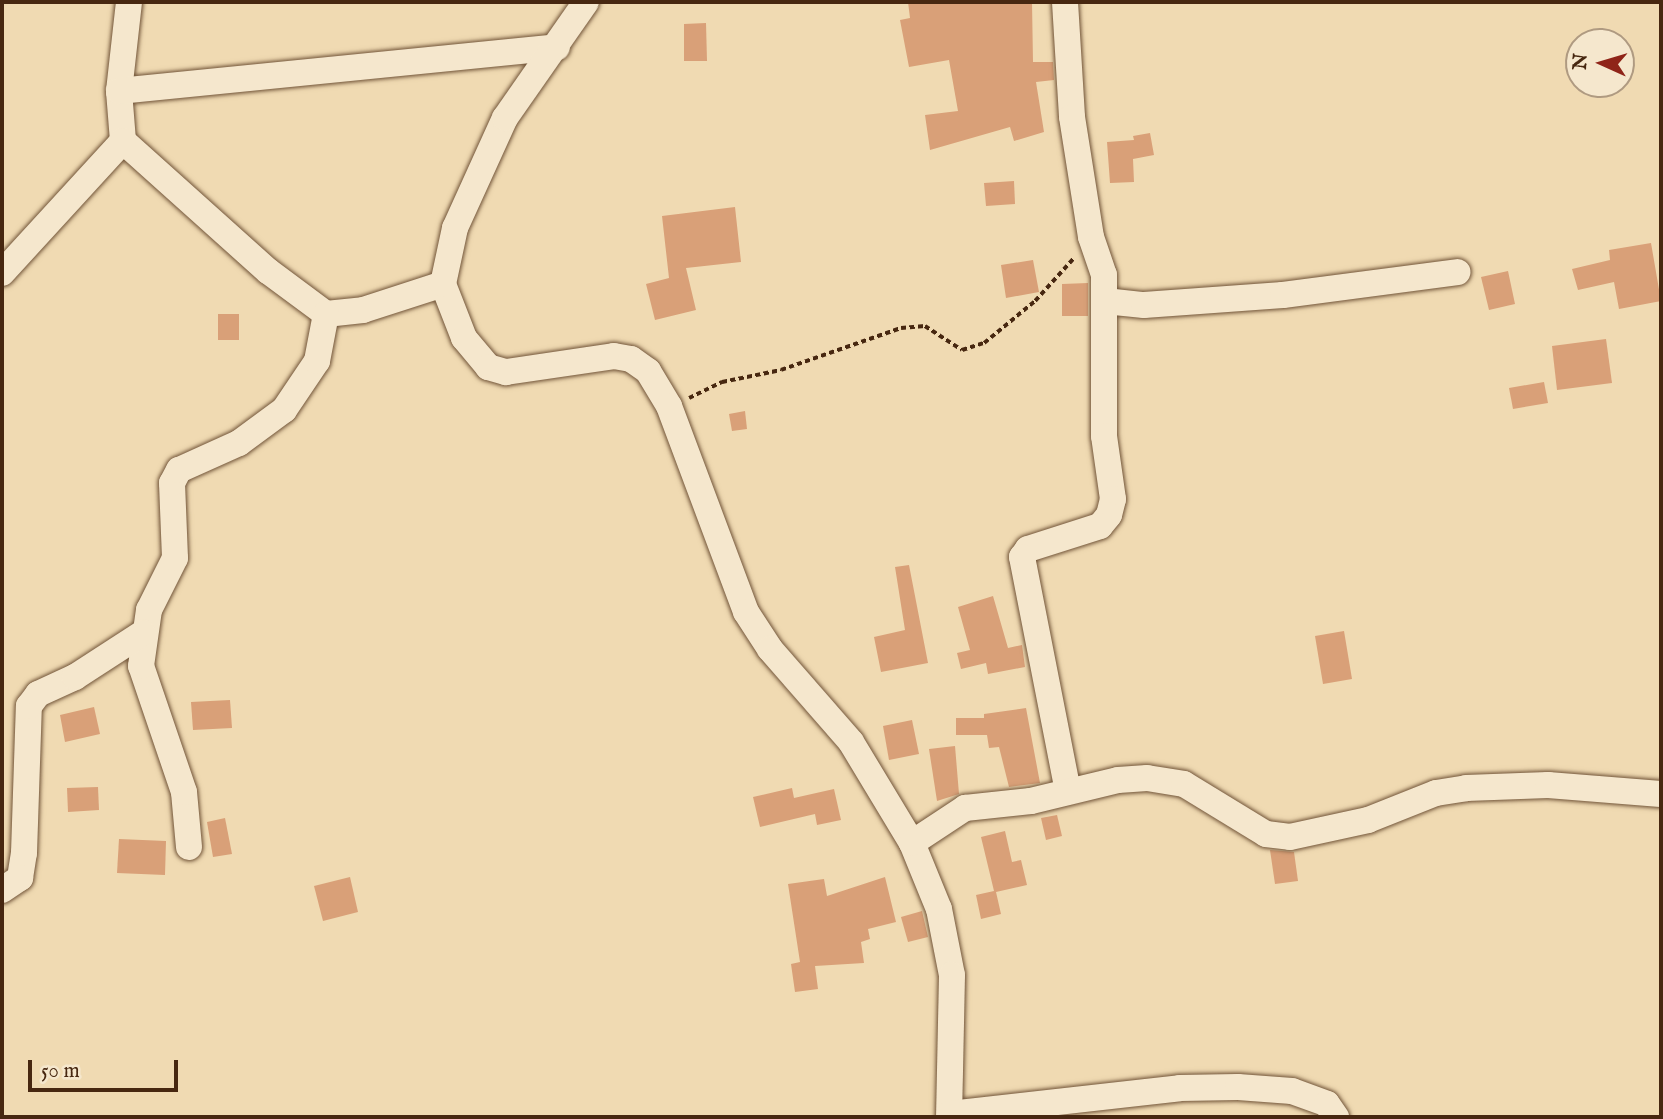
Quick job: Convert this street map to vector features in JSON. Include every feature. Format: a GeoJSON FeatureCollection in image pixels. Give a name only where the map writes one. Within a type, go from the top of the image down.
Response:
{"type":"FeatureCollection","features":[{"type":"Feature","properties":{"kind":"street"},"geometry":{"type":"LineString","coordinates":[[130,2],[119,91],[123,141],[268,271],[326,314],[363,310],[443,284]]}},
{"type":"Feature","properties":{"kind":"street"},"geometry":{"type":"LineString","coordinates":[[586,2],[505,118],[454,228],[443,284],[464,338],[488,367],[506,372],[614,356],[631,359],[648,370],[669,406],[746,612],[770,649],[851,742],[912,843],[939,909],[952,975],[949,1116],[1180,1088],[1238,1087],[1292,1091],[1326,1104],[1336,1117]]}},
{"type":"Feature","properties":{"kind":"street"},"geometry":{"type":"LineString","coordinates":[[1065,2],[1072,117],[1091,237],[1104,275],[1104,436],[1114,499],[1109,515],[1100,526],[1028,549],[1022,557],[1068,792]]}},
{"type":"Feature","properties":{"kind":"street"},"geometry":{"type":"LineString","coordinates":[[119,91],[556,47]]}},
{"type":"Feature","properties":{"kind":"street"},"geometry":{"type":"LineString","coordinates":[[2,273],[123,141]]}},
{"type":"Feature","properties":{"kind":"street"},"geometry":{"type":"LineString","coordinates":[[1105,301],[1144,305],[1283,295],[1457,272]]}},
{"type":"Feature","properties":{"kind":"street"},"geometry":{"type":"LineString","coordinates":[[189,848],[184,793],[141,666],[143,633],[175,558],[172,483],[178,470],[239,443],[284,410],[317,361],[326,314]]}},
{"type":"Feature","properties":{"kind":"street"},"geometry":{"type":"LineString","coordinates":[[2,890],[20,878],[24,853],[29,706],[38,694],[75,677],[143,633]]}},
{"type":"Feature","properties":{"kind":"street"},"geometry":{"type":"LineString","coordinates":[[912,843],[965,808],[1068,792],[1118,780],[1164,777],[1184,784],[1266,834],[1290,837],[1368,820],[1436,793],[1548,785],[1661,794]]}},
{"type":"Feature","properties":{"kind":"path"},"geometry":{"type":"LineString","coordinates":[[669,406],[722,382],[781,370],[901,328],[925,326],[962,350],[984,343],[1035,301],[1091,237]]}},
{"type":"Feature","properties":{"kind":"building"},"geometry":{"type":"Polygon","coordinates":[[[908,2],[1032,2],[1033,62],[1053,62],[1054,80],[1036,82],[1044,132],[1014,141],[1010,127],[930,150],[925,115],[958,111],[949,60],[909,67],[900,20],[910,18],[908,2]]]}},
{"type":"Feature","properties":{"kind":"building"},"geometry":{"type":"Polygon","coordinates":[[[706,23],[707,61],[684,61],[684,24],[706,23]]]}},
{"type":"Feature","properties":{"kind":"building"},"geometry":{"type":"Polygon","coordinates":[[[1150,133],[1154,155],[1133,159],[1134,182],[1110,183],[1107,142],[1134,140],[1133,136],[1150,133]]]}},
{"type":"Feature","properties":{"kind":"building"},"geometry":{"type":"Polygon","coordinates":[[[1014,181],[1015,204],[986,206],[984,183],[1014,181]]]}},
{"type":"Feature","properties":{"kind":"building"},"geometry":{"type":"Polygon","coordinates":[[[735,207],[741,262],[686,268],[696,310],[655,320],[646,284],[669,278],[662,216],[735,207]]]}},
{"type":"Feature","properties":{"kind":"building"},"geometry":{"type":"Polygon","coordinates":[[[1651,243],[1661,301],[1619,309],[1614,282],[1578,290],[1572,269],[1610,260],[1609,250],[1651,243]]]}},
{"type":"Feature","properties":{"kind":"building"},"geometry":{"type":"Polygon","coordinates":[[[1033,260],[1039,292],[1006,298],[1001,265],[1033,260]]]}},
{"type":"Feature","properties":{"kind":"building"},"geometry":{"type":"Polygon","coordinates":[[[1508,271],[1515,304],[1489,310],[1481,277],[1508,271]]]}},
{"type":"Feature","properties":{"kind":"building"},"geometry":{"type":"Polygon","coordinates":[[[1088,283],[1088,316],[1062,316],[1062,284],[1088,283]]]}},
{"type":"Feature","properties":{"kind":"building"},"geometry":{"type":"Polygon","coordinates":[[[218,314],[239,314],[239,340],[218,340],[218,314]]]}},
{"type":"Feature","properties":{"kind":"building"},"geometry":{"type":"Polygon","coordinates":[[[1606,339],[1612,383],[1557,390],[1552,346],[1606,339]]]}},
{"type":"Feature","properties":{"kind":"building"},"geometry":{"type":"Polygon","coordinates":[[[1544,382],[1548,403],[1513,409],[1509,388],[1544,382]]]}},
{"type":"Feature","properties":{"kind":"building"},"geometry":{"type":"Polygon","coordinates":[[[745,411],[747,429],[732,431],[729,414],[745,411]]]}},
{"type":"Feature","properties":{"kind":"building"},"geometry":{"type":"Polygon","coordinates":[[[909,565],[928,663],[881,672],[874,637],[905,630],[895,567],[909,565]]]}},
{"type":"Feature","properties":{"kind":"building"},"geometry":{"type":"Polygon","coordinates":[[[993,596],[1008,648],[1022,645],[1025,667],[988,674],[986,663],[961,669],[957,653],[970,650],[958,607],[993,596]]]}},
{"type":"Feature","properties":{"kind":"building"},"geometry":{"type":"Polygon","coordinates":[[[1344,631],[1352,679],[1323,684],[1315,636],[1344,631]]]}},
{"type":"Feature","properties":{"kind":"building"},"geometry":{"type":"Polygon","coordinates":[[[230,700],[232,728],[193,730],[191,702],[230,700]]]}},
{"type":"Feature","properties":{"kind":"building"},"geometry":{"type":"Polygon","coordinates":[[[94,707],[100,734],[65,742],[60,715],[94,707]]]}},
{"type":"Feature","properties":{"kind":"building"},"geometry":{"type":"Polygon","coordinates":[[[1026,708],[1040,783],[1009,787],[999,747],[989,748],[987,735],[956,735],[956,718],[984,718],[984,714],[1026,708]]]}},
{"type":"Feature","properties":{"kind":"building"},"geometry":{"type":"Polygon","coordinates":[[[912,720],[919,754],[889,760],[883,726],[912,720]]]}},
{"type":"Feature","properties":{"kind":"building"},"geometry":{"type":"Polygon","coordinates":[[[955,746],[959,794],[937,801],[929,749],[955,746]]]}},
{"type":"Feature","properties":{"kind":"building"},"geometry":{"type":"Polygon","coordinates":[[[98,787],[99,810],[68,812],[67,788],[98,787]]]}},
{"type":"Feature","properties":{"kind":"building"},"geometry":{"type":"Polygon","coordinates":[[[792,788],[794,798],[834,789],[841,820],[817,825],[815,814],[760,827],[753,797],[792,788]]]}},
{"type":"Feature","properties":{"kind":"building"},"geometry":{"type":"Polygon","coordinates":[[[1057,815],[1062,836],[1046,840],[1041,818],[1057,815]]]}},
{"type":"Feature","properties":{"kind":"building"},"geometry":{"type":"Polygon","coordinates":[[[225,818],[232,854],[213,857],[207,822],[225,818]]]}},
{"type":"Feature","properties":{"kind":"building"},"geometry":{"type":"Polygon","coordinates":[[[1005,831],[1012,862],[1021,860],[1027,885],[996,892],[1001,914],[981,919],[976,895],[994,891],[981,837],[1005,831]]]}},
{"type":"Feature","properties":{"kind":"building"},"geometry":{"type":"Polygon","coordinates":[[[119,839],[166,841],[165,875],[117,873],[119,839]]]}},
{"type":"Feature","properties":{"kind":"building"},"geometry":{"type":"Polygon","coordinates":[[[1270,850],[1294,852],[1298,881],[1275,884],[1270,850]]]}},
{"type":"Feature","properties":{"kind":"building"},"geometry":{"type":"Polygon","coordinates":[[[350,877],[358,912],[323,921],[314,886],[350,877]]]}},
{"type":"Feature","properties":{"kind":"building"},"geometry":{"type":"Polygon","coordinates":[[[885,877],[896,922],[868,929],[870,939],[861,942],[864,963],[815,966],[818,989],[795,992],[791,964],[800,962],[788,884],[824,879],[827,896],[885,877]]]}},
{"type":"Feature","properties":{"kind":"building"},"geometry":{"type":"Polygon","coordinates":[[[922,911],[928,937],[908,942],[901,917],[922,911]]]}}]}
